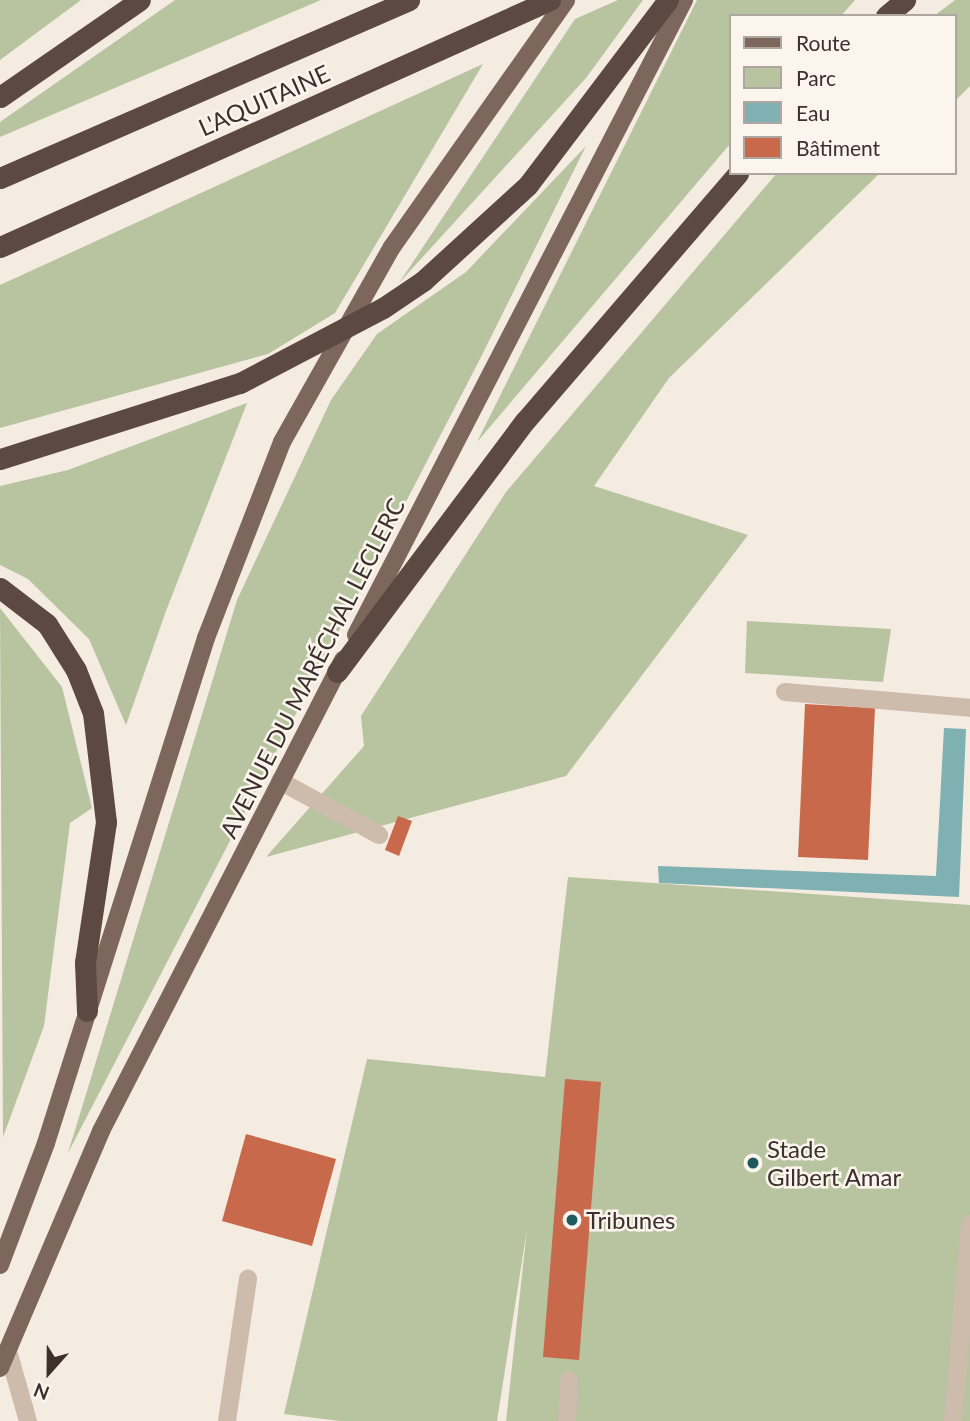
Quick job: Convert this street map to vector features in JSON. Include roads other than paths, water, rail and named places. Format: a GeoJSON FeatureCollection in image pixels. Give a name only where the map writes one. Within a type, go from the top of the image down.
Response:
{"type":"FeatureCollection","features":[{"type":"Feature","properties":{"kind":"highway"},"geometry":{"type":"LineString","coordinates":[[0,97],[140,0]]}},
{"type":"Feature","properties":{"kind":"highway","name":"L'AQUITAINE"},"geometry":{"type":"LineString","coordinates":[[0,178],[409,0]]}},
{"type":"Feature","properties":{"kind":"highway","name":"L'AQUITAINE"},"geometry":{"type":"LineString","coordinates":[[0,247],[550,0]]}},
{"type":"Feature","properties":{"kind":"highway"},"geometry":{"type":"LineString","coordinates":[[0,459],[240,383],[383,309],[423,281],[528,185],[668,0]]}},
{"type":"Feature","properties":{"kind":"highway"},"geometry":{"type":"LineString","coordinates":[[888,14],[905,0]]}},
{"type":"Feature","properties":{"kind":"highway"},"geometry":{"type":"LineString","coordinates":[[337,672],[525,421],[736,175]]}},
{"type":"Feature","properties":{"kind":"highway"},"geometry":{"type":"LineString","coordinates":[[0,589],[47,624],[76,670],[93,713],[106,822],[85,962],[87,1011]]}},
{"type":"Feature","properties":{"kind":"main road"},"geometry":{"type":"LineString","coordinates":[[0,1265],[87,1011],[206,638],[282,442],[393,247],[566,0]]}},
{"type":"Feature","properties":{"kind":"main road","name":"AVENUE DU MARÉCHAL LECLERC"},"geometry":{"type":"LineString","coordinates":[[0,1368],[101,1131],[684,0]]}},
{"type":"Feature","properties":{"kind":"lane"},"geometry":{"type":"LineString","coordinates":[[785,692],[970,708]]}},
{"type":"Feature","properties":{"kind":"lane"},"geometry":{"type":"LineString","coordinates":[[280,781],[379,835]]}},
{"type":"Feature","properties":{"kind":"lane"},"geometry":{"type":"LineString","coordinates":[[953,1421],[962,1394],[970,1224]]}},
{"type":"Feature","properties":{"kind":"lane"},"geometry":{"type":"LineString","coordinates":[[227,1421],[248,1279]]}},
{"type":"Feature","properties":{"kind":"lane"},"geometry":{"type":"LineString","coordinates":[[8,1351],[28,1421]]}},
{"type":"Feature","properties":{"kind":"lane"},"geometry":{"type":"LineString","coordinates":[[567,1421],[569,1380]]}},
{"type":"Feature","properties":{"kind":"water"},"geometry":{"type":"Polygon","coordinates":[[[944,728],[966,729],[959,897],[659,883],[658,866],[936,876],[944,728]]]}},
{"type":"Feature","properties":{"kind":"place","name":"Stade Gilbert Amar"},"geometry":{"type":"Point","coordinates":[753,1163]}},
{"type":"Feature","properties":{"kind":"place","name":"Tribunes"},"geometry":{"type":"Point","coordinates":[572,1220]}}]}
